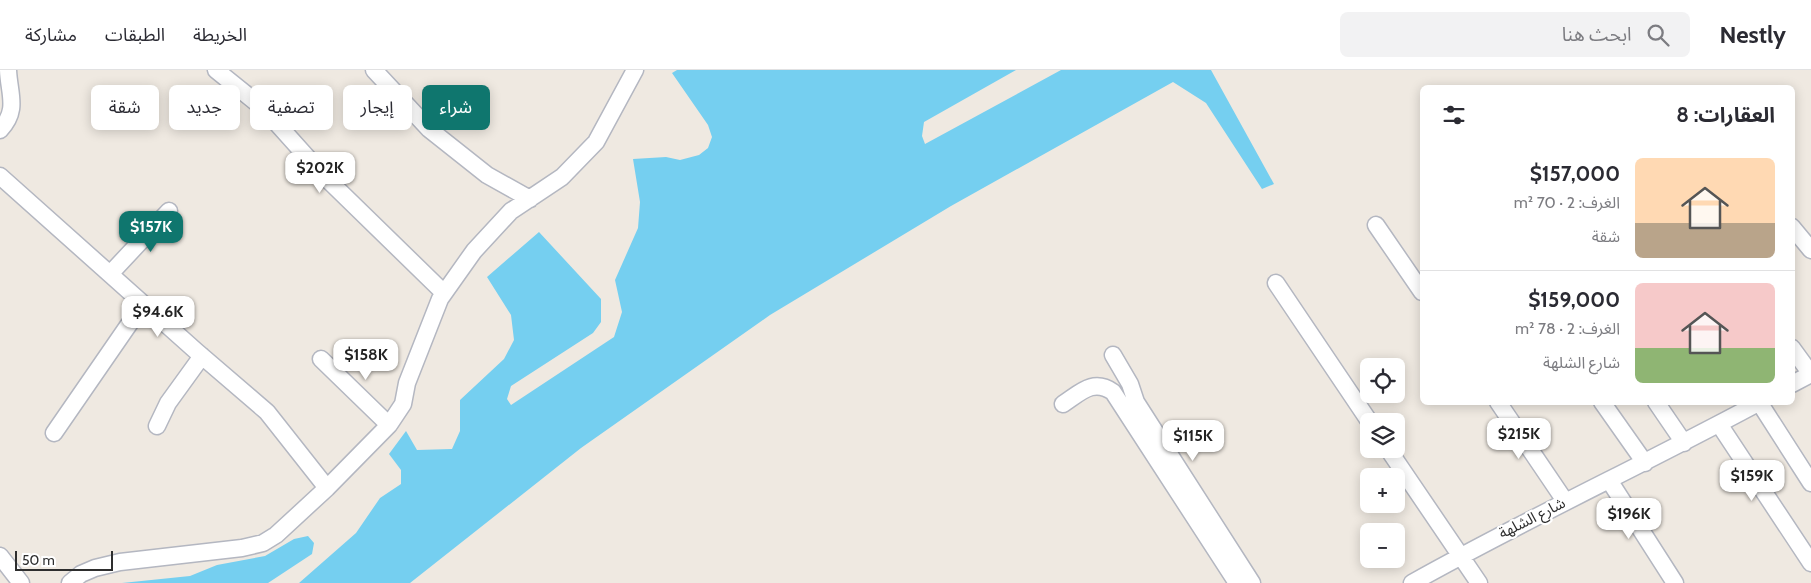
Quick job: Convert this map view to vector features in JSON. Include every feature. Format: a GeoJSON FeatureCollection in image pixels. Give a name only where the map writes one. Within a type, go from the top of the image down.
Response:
{"type":"FeatureCollection","features":[{"type":"Feature","properties":{"kind":"street"},"geometry":{"type":"LineString","coordinates":[[0,130],[8,122],[12,110],[8,70]]}},
{"type":"Feature","properties":{"kind":"street"},"geometry":{"type":"LineString","coordinates":[[216,70],[263,108],[324,176],[444,293]]}},
{"type":"Feature","properties":{"kind":"street"},"geometry":{"type":"LineString","coordinates":[[374,70],[428,129],[487,176],[530,199]]}},
{"type":"Feature","properties":{"kind":"street"},"geometry":{"type":"LineString","coordinates":[[70,583],[81,574],[95,568],[120,562],[242,548],[263,543],[276,535],[328,488],[388,425],[402,404],[408,383],[440,299],[474,251],[511,211],[562,177],[596,142],[635,70]]}},
{"type":"Feature","properties":{"kind":"street"},"geometry":{"type":"LineString","coordinates":[[2,181],[267,412],[328,488]]}},
{"type":"Feature","properties":{"kind":"street"},"geometry":{"type":"LineString","coordinates":[[110,274],[169,211]]}},
{"type":"Feature","properties":{"kind":"street"},"geometry":{"type":"LineString","coordinates":[[1376,225],[1420,289]]}},
{"type":"Feature","properties":{"kind":"street"},"geometry":{"type":"LineString","coordinates":[[1795,230],[1811,250]]}},
{"type":"Feature","properties":{"kind":"street"},"geometry":{"type":"LineString","coordinates":[[1276,283],[1364,413]]}},
{"type":"Feature","properties":{"kind":"street"},"geometry":{"type":"LineString","coordinates":[[54,433],[143,304]]}},
{"type":"Feature","properties":{"kind":"street"},"geometry":{"type":"LineString","coordinates":[[1795,352],[1811,374],[1795,382]]}},
{"type":"Feature","properties":{"kind":"street"},"geometry":{"type":"LineString","coordinates":[[1112,354],[1130,384],[1136,402],[1252,583]]}},
{"type":"Feature","properties":{"kind":"street"},"geometry":{"type":"LineString","coordinates":[[157,426],[168,403],[202,356]]}},
{"type":"Feature","properties":{"kind":"street"},"geometry":{"type":"LineString","coordinates":[[322,360],[388,425]]}},
{"type":"Feature","properties":{"kind":"street"},"geometry":{"type":"LineString","coordinates":[[1062,404],[1092,386],[1104,386],[1113,392],[1237,583]]}},
{"type":"Feature","properties":{"kind":"street"},"geometry":{"type":"LineString","coordinates":[[1500,405],[1565,501]]}},
{"type":"Feature","properties":{"kind":"street"},"geometry":{"type":"LineString","coordinates":[[1604,405],[1644,463]]}},
{"type":"Feature","properties":{"kind":"street"},"geometry":{"type":"LineString","coordinates":[[1658,405],[1684,442]]}},
{"type":"Feature","properties":{"kind":"street","name":"شارع الشلهة"},"geometry":{"type":"LineString","coordinates":[[1417,582],[1460,555],[1755,405]]}},
{"type":"Feature","properties":{"kind":"street"},"geometry":{"type":"LineString","coordinates":[[1760,405],[1811,483]]}},
{"type":"Feature","properties":{"kind":"street"},"geometry":{"type":"LineString","coordinates":[[1719,424],[1811,563]]}},
{"type":"Feature","properties":{"kind":"street"},"geometry":{"type":"LineString","coordinates":[[1394,458],[1479,583]]}},
{"type":"Feature","properties":{"kind":"street"},"geometry":{"type":"LineString","coordinates":[[1609,480],[1675,583]]}},
{"type":"Feature","properties":{"kind":"street"},"geometry":{"type":"LineString","coordinates":[[0,556],[21,583]]}},
{"type":"Feature","properties":{"kind":"water"},"geometry":{"type":"Polygon","coordinates":[[[677,70],[1016,70],[924,122],[922,136],[925,144],[1061,70],[1211,70],[1274,184],[1262,189],[1206,103],[1173,82],[951,206],[770,315],[581,448],[410,583],[299,583],[356,533],[380,498],[401,484],[401,470],[389,454],[406,431],[417,450],[452,449],[460,431],[460,400],[504,359],[514,340],[511,315],[487,277],[539,232],[601,299],[601,322],[593,333],[511,386],[507,399],[511,405],[614,337],[622,312],[615,280],[638,228],[640,202],[633,159],[666,157],[680,160],[699,155],[708,148],[712,137],[708,125],[672,73],[677,70]]]}},
{"type":"Feature","properties":{"kind":"water"},"geometry":{"type":"Polygon","coordinates":[[[308,536],[314,543],[312,554],[268,583],[122,583],[190,576],[217,565],[265,556],[294,539],[308,536]]]}}]}
